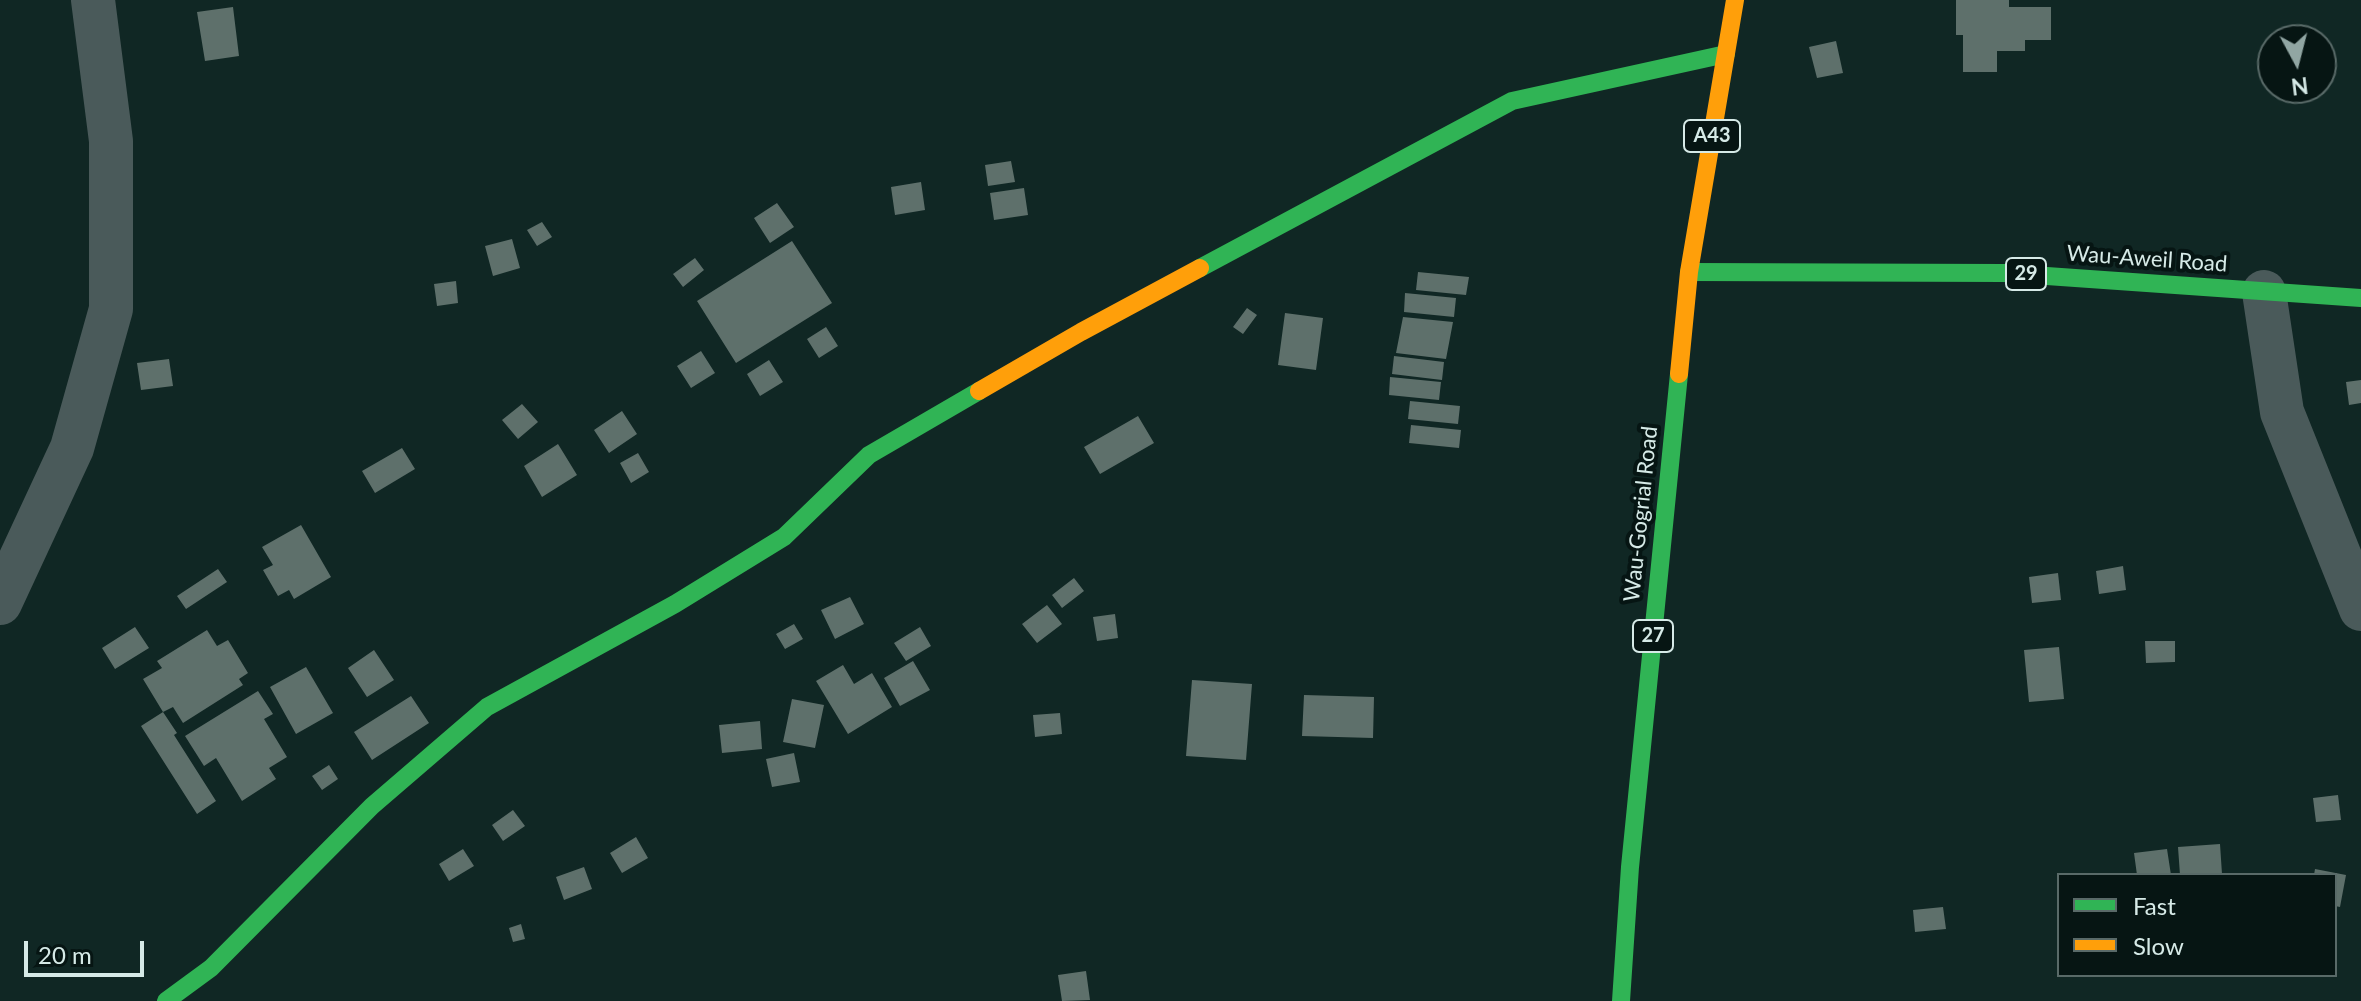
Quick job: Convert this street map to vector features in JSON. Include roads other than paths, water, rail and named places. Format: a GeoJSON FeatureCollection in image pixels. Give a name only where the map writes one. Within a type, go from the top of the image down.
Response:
{"type":"FeatureCollection","features":[{"type":"Feature","properties":{"kind":"street"},"geometry":{"type":"LineString","coordinates":[[0,603],[72,448],[111,309],[111,141],[93,0]]}},
{"type":"Feature","properties":{"kind":"street","name":"A43"},"geometry":{"type":"LineString","coordinates":[[1689,272],[1735,0]]}},
{"type":"Feature","properties":{"kind":"street"},"geometry":{"type":"LineString","coordinates":[[166,1001],[211,968],[372,806],[487,707],[675,604],[784,537],[869,455],[1081,332],[1512,101],[1726,54]]}},
{"type":"Feature","properties":{"kind":"street","name":"Wau-Aweil Road"},"geometry":{"type":"LineString","coordinates":[[1689,272],[2004,273],[2361,298]]}},
{"type":"Feature","properties":{"kind":"street","name":"Wau-Gogrial Road"},"geometry":{"type":"LineString","coordinates":[[1621,1001],[1630,867],[1689,272]]}},
{"type":"Feature","properties":{"kind":"street"},"geometry":{"type":"LineString","coordinates":[[2264,292],[2282,412],[2361,609]]}}]}
